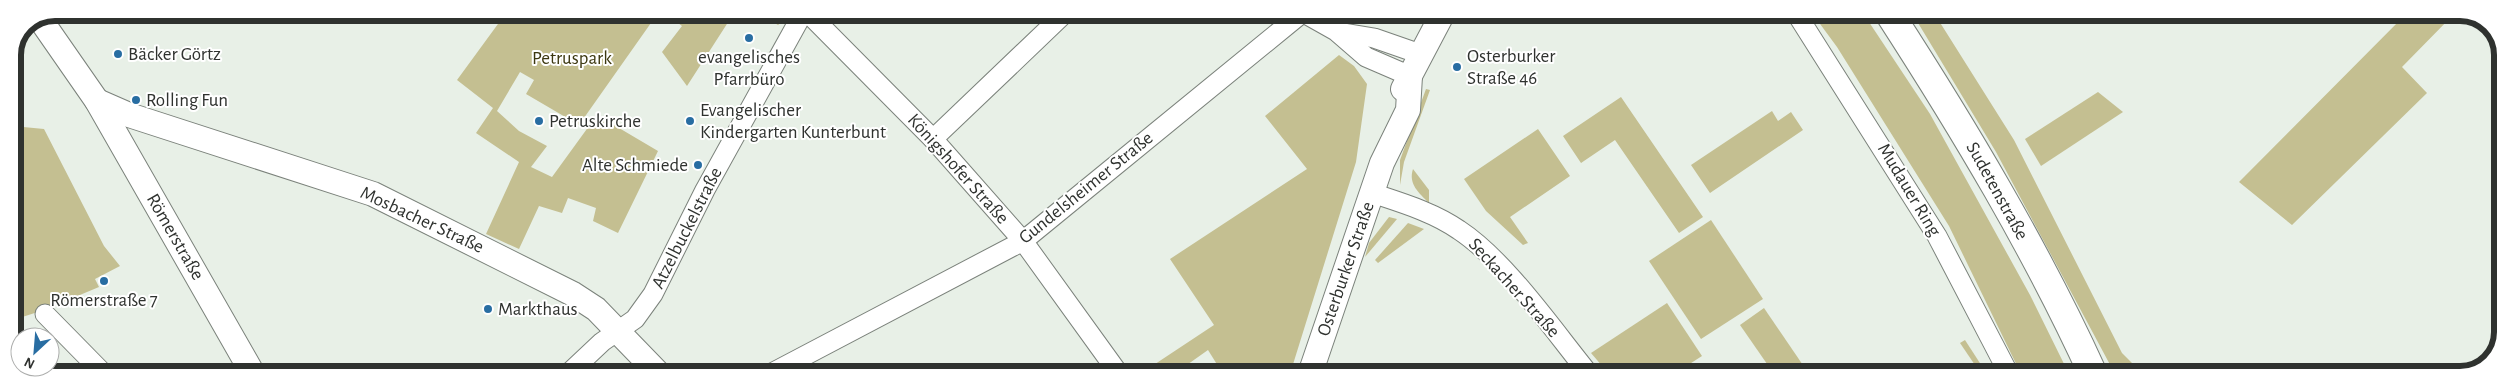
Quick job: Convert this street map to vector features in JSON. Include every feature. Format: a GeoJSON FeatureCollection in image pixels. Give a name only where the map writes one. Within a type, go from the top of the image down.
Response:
{"type":"FeatureCollection","features":[{"type":"Feature","properties":{"kind":"main road","name":"Sudetenstraße"},"geometry":{"type":"LineString","coordinates":[[1895,22],[1946,102],[2022,234],[2089,366]]}},
{"type":"Feature","properties":{"kind":"street","name":"Atzelbuckelstraße"},"geometry":{"type":"LineString","coordinates":[[577,365],[602,342],[636,319],[653,294],[705,190],[798,21]]}},
{"type":"Feature","properties":{"kind":"street","name":"Königshofer Straße"},"geometry":{"type":"LineString","coordinates":[[816,21],[933,139],[1023,241],[1113,365]]}},
{"type":"Feature","properties":{"kind":"street"},"geometry":{"type":"LineString","coordinates":[[933,139],[1055,21]]}},
{"type":"Feature","properties":{"kind":"street","name":"Gundelsheimer Straße"},"geometry":{"type":"LineString","coordinates":[[787,365],[1023,241],[1293,22]]}},
{"type":"Feature","properties":{"kind":"street"},"geometry":{"type":"LineString","coordinates":[[1319,22],[1336,31],[1366,57],[1410,76]]}},
{"type":"Feature","properties":{"kind":"street","name":"Osterburker Straße"},"geometry":{"type":"LineString","coordinates":[[1313,366],[1382,163],[1408,110],[1410,76],[1438,22]]}},
{"type":"Feature","properties":{"kind":"street","name":"Mudauer Ring"},"geometry":{"type":"LineString","coordinates":[[1802,22],[1937,236],[2005,366]]}},
{"type":"Feature","properties":{"kind":"street","name":"Mosbacher Straße"},"geometry":{"type":"LineString","coordinates":[[43,24],[97,101],[120,121],[373,194],[574,294],[596,309],[651,365]]}},
{"type":"Feature","properties":{"kind":"street"},"geometry":{"type":"LineString","coordinates":[[1336,31],[1374,38],[1420,54]]}},
{"type":"Feature","properties":{"kind":"street","name":"Römerstraße"},"geometry":{"type":"LineString","coordinates":[[120,121],[248,365]]}},
{"type":"Feature","properties":{"kind":"street","name":"Seckacher Straße"},"geometry":{"type":"LineString","coordinates":[[1372,193],[1437,217],[1460,230],[1481,247],[1528,299],[1582,366]]}},
{"type":"Feature","properties":{"kind":"street"},"geometry":{"type":"LineString","coordinates":[[45,314],[95,365]]}},
{"type":"Feature","properties":{"kind":"green space","name":"Petruspark"},"geometry":{"type":"Polygon","coordinates":[[[500,21],[652,21],[579,125],[526,94],[534,80],[520,72],[497,111],[519,131],[547,146],[531,167],[552,177],[597,115],[658,151],[618,233],[593,221],[596,208],[568,198],[562,213],[539,206],[519,249],[486,234],[519,162],[476,133],[493,108],[457,80],[500,21]]]}},
{"type":"Feature","properties":{"kind":"green space"},"geometry":{"type":"Polygon","coordinates":[[[676,21],[729,21],[687,86],[662,52],[682,26],[676,21]]]}},
{"type":"Feature","properties":{"kind":"green space"},"geometry":{"type":"Polygon","coordinates":[[[772,21],[783,21],[778,25],[772,21]]]}},
{"type":"Feature","properties":{"kind":"green space"},"geometry":{"type":"Polygon","coordinates":[[[1818,22],[1869,22],[1930,114],[2030,295],[2065,366],[2017,366],[1949,226],[1837,47],[1818,22]]]}},
{"type":"Feature","properties":{"kind":"green space"},"geometry":{"type":"Polygon","coordinates":[[[1917,22],[1940,22],[2014,140],[2122,353],[2135,366],[2111,366],[1996,152],[1917,22]]]}},
{"type":"Feature","properties":{"kind":"green space"},"geometry":{"type":"Polygon","coordinates":[[[2398,22],[2446,22],[2402,67],[2427,93],[2292,225],[2239,182],[2398,22]]]}},
{"type":"Feature","properties":{"kind":"green space"},"geometry":{"type":"Polygon","coordinates":[[[1339,55],[1354,66],[1367,84],[1356,162],[1293,366],[1218,365],[1208,350],[1186,365],[1153,365],[1214,325],[1170,259],[1307,169],[1265,116],[1339,55]]]}},
{"type":"Feature","properties":{"kind":"green space"},"geometry":{"type":"Polygon","coordinates":[[[1426,89],[1430,90],[1404,162],[1400,185],[1400,160],[1426,89]]]}},
{"type":"Feature","properties":{"kind":"green space"},"geometry":{"type":"Polygon","coordinates":[[[2098,92],[2123,112],[2041,166],[2025,139],[2098,92]]]}},
{"type":"Feature","properties":{"kind":"green space"},"geometry":{"type":"Polygon","coordinates":[[[1621,97],[1703,217],[1679,233],[1615,140],[1581,163],[1563,136],[1621,97]]]}},
{"type":"Feature","properties":{"kind":"green space"},"geometry":{"type":"Polygon","coordinates":[[[1772,111],[1778,121],[1791,112],[1803,130],[1710,193],[1691,165],[1772,111]]]}},
{"type":"Feature","properties":{"kind":"green space"},"geometry":{"type":"Polygon","coordinates":[[[21,127],[44,129],[104,246],[120,266],[95,279],[99,287],[21,317],[21,127]]]}},
{"type":"Feature","properties":{"kind":"green space"},"geometry":{"type":"Polygon","coordinates":[[[1538,129],[1570,176],[1510,217],[1528,243],[1523,245],[1486,211],[1464,179],[1538,129]]]}},
{"type":"Feature","properties":{"kind":"green space"},"geometry":{"type":"Polygon","coordinates":[[[1413,169],[1429,190],[1429,203],[1413,184],[1413,169]]]}},
{"type":"Feature","properties":{"kind":"green space"},"geometry":{"type":"Polygon","coordinates":[[[1389,217],[1397,219],[1365,257],[1369,243],[1389,217]]]}},
{"type":"Feature","properties":{"kind":"green space"},"geometry":{"type":"Polygon","coordinates":[[[1711,220],[1763,299],[1701,339],[1649,261],[1711,220]]]}},
{"type":"Feature","properties":{"kind":"green space"},"geometry":{"type":"Polygon","coordinates":[[[1408,223],[1424,229],[1378,263],[1375,260],[1408,223]]]}},
{"type":"Feature","properties":{"kind":"green space"},"geometry":{"type":"Polygon","coordinates":[[[1667,303],[1702,356],[1687,366],[1602,366],[1591,353],[1667,303]]]}},
{"type":"Feature","properties":{"kind":"green space"},"geometry":{"type":"Polygon","coordinates":[[[1764,308],[1803,366],[1768,366],[1740,325],[1764,308]]]}},
{"type":"Feature","properties":{"kind":"green space"},"geometry":{"type":"Polygon","coordinates":[[[1965,340],[1982,366],[1975,366],[1960,343],[1965,340]]]}},
{"type":"Feature","properties":{"kind":"place","name":"evangelisches Pfarrbüro"},"geometry":{"type":"Point","coordinates":[749,38]}},
{"type":"Feature","properties":{"kind":"place","name":"Bäcker Görtz"},"geometry":{"type":"Point","coordinates":[118,54]}},
{"type":"Feature","properties":{"kind":"place","name":"Osterburker Straße 46"},"geometry":{"type":"Point","coordinates":[1457,67]}},
{"type":"Feature","properties":{"kind":"place","name":"Rolling Fun"},"geometry":{"type":"Point","coordinates":[136,100]}},
{"type":"Feature","properties":{"kind":"place","name":"Petruskirche"},"geometry":{"type":"Point","coordinates":[539,121]}},
{"type":"Feature","properties":{"kind":"place","name":"Evangelischer Kindergarten Kunterbunt"},"geometry":{"type":"Point","coordinates":[690,121]}},
{"type":"Feature","properties":{"kind":"place","name":"Alte Schmiede"},"geometry":{"type":"Point","coordinates":[698,165]}},
{"type":"Feature","properties":{"kind":"place","name":"Römerstraße 7"},"geometry":{"type":"Point","coordinates":[104,281]}},
{"type":"Feature","properties":{"kind":"place","name":"Markthaus"},"geometry":{"type":"Point","coordinates":[488,309]}}]}
